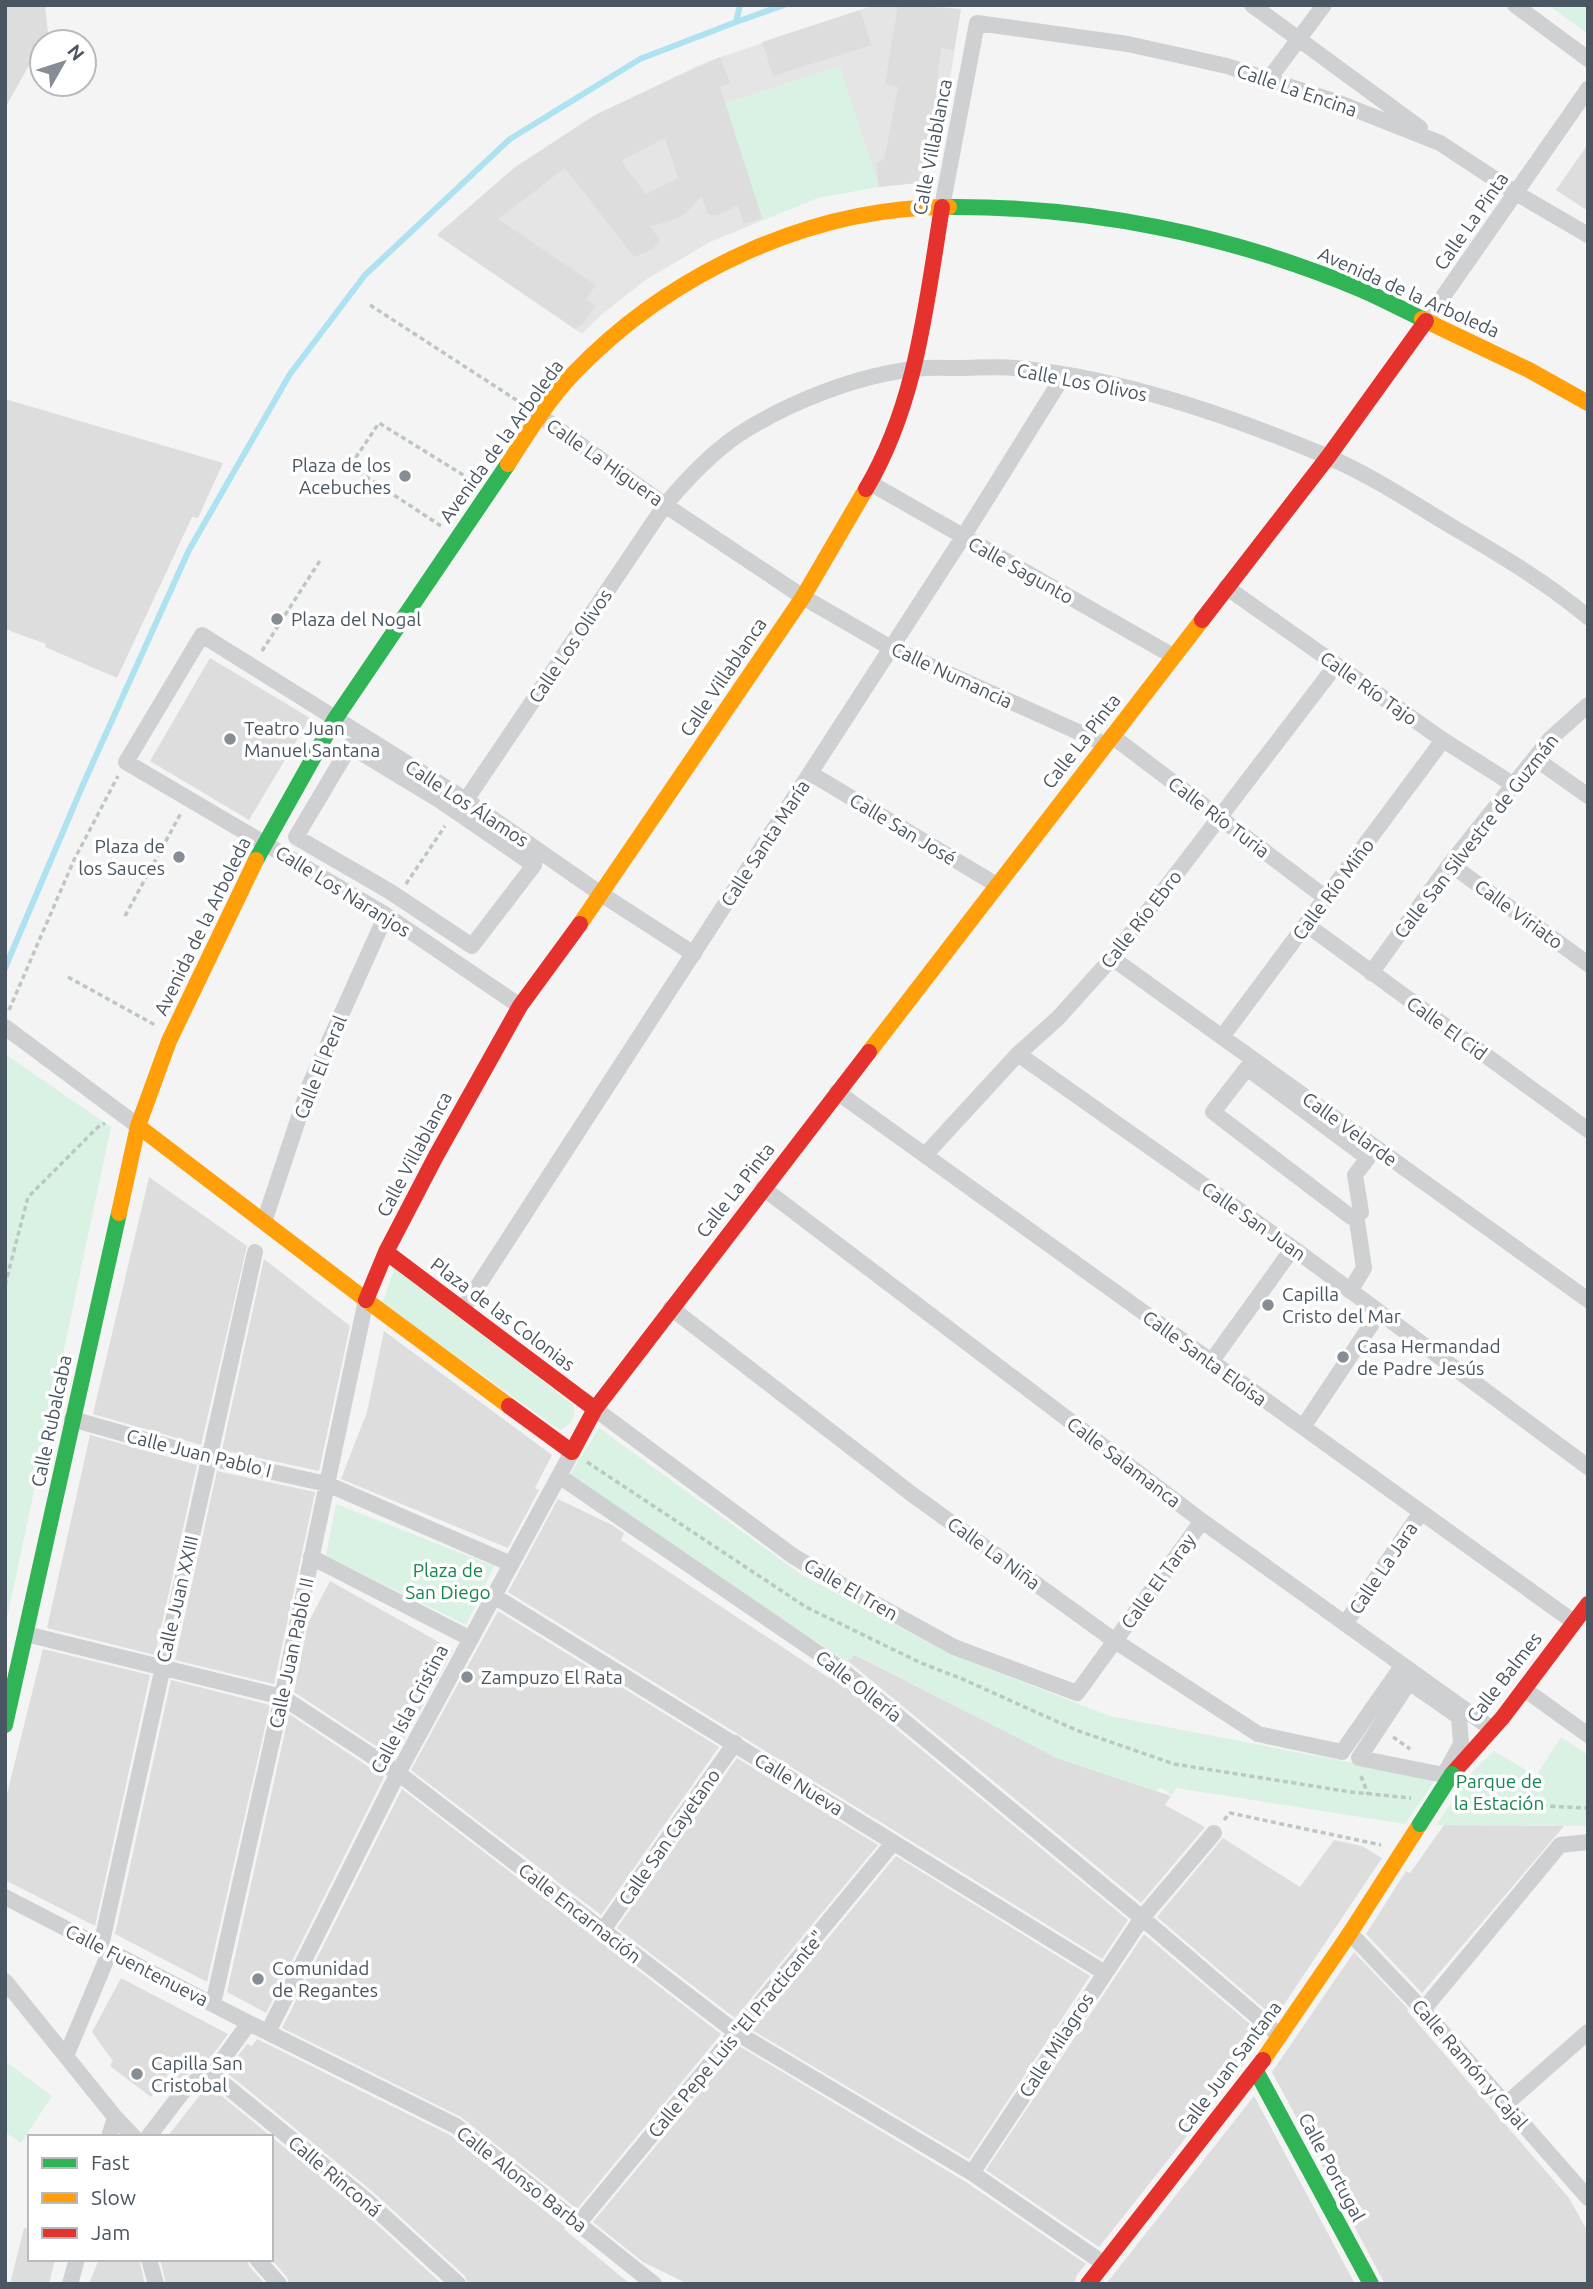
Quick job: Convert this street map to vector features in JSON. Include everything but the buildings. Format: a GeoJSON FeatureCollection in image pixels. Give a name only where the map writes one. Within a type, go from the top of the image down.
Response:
{"type":"FeatureCollection","features":[{"type":"Feature","properties":{"kind":"street"},"geometry":{"type":"LineString","coordinates":[[1252,5],[1440,142]]}},
{"type":"Feature","properties":{"kind":"street"},"geometry":{"type":"LineString","coordinates":[[1269,79],[1324,5]]}},
{"type":"Feature","properties":{"kind":"street"},"geometry":{"type":"LineString","coordinates":[[1515,5],[1588,59]]}},
{"type":"Feature","properties":{"kind":"street","name":"Calle La Encina"},"geometry":{"type":"LineString","coordinates":[[977,23],[1128,44],[1227,66],[1334,101],[1440,142],[1516,193],[1588,235]]}},
{"type":"Feature","properties":{"kind":"street","name":"Calle Villablanca"},"geometry":{"type":"LineString","coordinates":[[366,1300],[386,1252],[460,1111],[520,1006],[601,894],[803,597],[892,440],[915,369],[942,206],[977,23]]}},
{"type":"Feature","properties":{"kind":"street","name":"Calle La Pinta"},"geometry":{"type":"LineString","coordinates":[[595,1409],[1328,457],[1588,89]]}},
{"type":"Feature","properties":{"kind":"street","name":"Avenida de la Arboleda"},"geometry":{"type":"LineString","coordinates":[[138,1126],[173,1034],[265,842],[335,719],[540,416],[574,373],[611,337],[656,303],[708,273],[778,239],[840,218],[882,211],[942,206],[1018,207],[1092,214],[1177,231],[1264,255],[1351,286],[1509,360],[1588,403]]}},
{"type":"Feature","properties":{"kind":"street","name":"Calle Los Olivos"},"geometry":{"type":"LineString","coordinates":[[461,806],[665,505],[692,473],[737,436],[798,402],[856,382],[915,369],[1015,368],[1141,391],[1328,457],[1403,497],[1501,555],[1560,594],[1588,617]]}},
{"type":"Feature","properties":{"kind":"street","name":"Calle Santa María"},"geometry":{"type":"LineString","coordinates":[[463,1309],[891,648],[1064,375]]}},
{"type":"Feature","properties":{"kind":"street","name":"Calle La Higuera"},"geometry":{"type":"LineString","coordinates":[[540,416],[665,505],[803,597]]}},
{"type":"Feature","properties":{"kind":"street","name":"Calle Sagunto"},"geometry":{"type":"LineString","coordinates":[[870,483],[1173,656]]}},
{"type":"Feature","properties":{"kind":"street","name":"Calle Río Tajo"},"geometry":{"type":"LineString","coordinates":[[1226,587],[1443,740],[1514,785]]}},
{"type":"Feature","properties":{"kind":"street","name":"Calle Numancia"},"geometry":{"type":"LineString","coordinates":[[803,597],[891,648],[1109,740]]}},
{"type":"Feature","properties":{"kind":"street","name":"Calle Los Álamos"},"geometry":{"type":"LineString","coordinates":[[125,762],[202,635],[335,719],[461,806],[694,954]]}},
{"type":"Feature","properties":{"kind":"street","name":"Calle Río Ebro"},"geometry":{"type":"LineString","coordinates":[[925,1155],[1018,1054],[1058,1018],[1112,958],[1336,665]]}},
{"type":"Feature","properties":{"kind":"street","name":"Calle San Silvestre de Guzmán"},"geometry":{"type":"LineString","coordinates":[[1371,973],[1450,864],[1550,739],[1588,705]]}},
{"type":"Feature","properties":{"kind":"street","name":"Calle Río Turia"},"geometry":{"type":"LineString","coordinates":[[1109,740],[1220,817],[1326,898]]}},
{"type":"Feature","properties":{"kind":"street","name":"Calle Río Miño"},"geometry":{"type":"LineString","coordinates":[[1222,1037],[1443,740]]}},
{"type":"Feature","properties":{"kind":"street"},"geometry":{"type":"LineString","coordinates":[[350,746],[461,806],[534,865],[472,946],[397,897],[296,837],[350,746]]}},
{"type":"Feature","properties":{"kind":"street"},"geometry":{"type":"LineString","coordinates":[[1536,759],[1588,796]]}},
{"type":"Feature","properties":{"kind":"street","name":"Calle Los Naranjos"},"geometry":{"type":"LineString","coordinates":[[125,762],[386,915],[520,1006]]}},
{"type":"Feature","properties":{"kind":"street","name":"Calle San José"},"geometry":{"type":"LineString","coordinates":[[810,773],[997,885]]}},
{"type":"Feature","properties":{"kind":"street","name":"Calle Viriato"},"geometry":{"type":"LineString","coordinates":[[1450,864],[1588,964]]}},
{"type":"Feature","properties":{"kind":"street","name":"Calle El Peral"},"geometry":{"type":"LineString","coordinates":[[264,1222],[310,1084],[386,915]]}},
{"type":"Feature","properties":{"kind":"street","name":"Calle El Cid"},"geometry":{"type":"LineString","coordinates":[[1307,925],[1588,1129]]}},
{"type":"Feature","properties":{"kind":"street","name":"Calle Velarde"},"geometry":{"type":"LineString","coordinates":[[1112,958],[1588,1300]]}},
{"type":"Feature","properties":{"kind":"street"},"geometry":{"type":"LineString","coordinates":[[5,1027],[572,1452]]}},
{"type":"Feature","properties":{"kind":"street","name":"Calle San Juan"},"geometry":{"type":"LineString","coordinates":[[1018,1054],[1293,1248],[1588,1467]]}},
{"type":"Feature","properties":{"kind":"street"},"geometry":{"type":"LineString","coordinates":[[1247,1068],[1368,1158],[1355,1175],[1361,1212],[1356,1214],[1352,1217],[1213,1112],[1247,1068]]}},
{"type":"Feature","properties":{"kind":"street","name":"Calle Santa Eloisa"},"geometry":{"type":"LineString","coordinates":[[837,1092],[1574,1622]]}},
{"type":"Feature","properties":{"kind":"street","name":"Calle Rubalcaba"},"geometry":{"type":"LineString","coordinates":[[5,1725],[138,1126]]}},
{"type":"Feature","properties":{"kind":"street","name":"Calle Salamanca"},"geometry":{"type":"LineString","coordinates":[[763,1188],[1202,1521],[1492,1729]]}},
{"type":"Feature","properties":{"kind":"street"},"geometry":{"type":"LineString","coordinates":[[1350,1291],[1364,1268],[1356,1214]]}},
{"type":"Feature","properties":{"kind":"street"},"geometry":{"type":"LineString","coordinates":[[1211,1362],[1293,1248]]}},
{"type":"Feature","properties":{"kind":"street","name":"Calle Juan XXIII"},"geometry":{"type":"LineString","coordinates":[[66,2056],[106,1948],[161,1667],[255,1252]]}},
{"type":"Feature","properties":{"kind":"street","name":"Plaza de las Colonias"},"geometry":{"type":"LineString","coordinates":[[386,1252],[595,1409]]}},
{"type":"Feature","properties":{"kind":"street","name":"Calle Juan Pablo II"},"geometry":{"type":"LineString","coordinates":[[213,2004],[282,1697],[366,1300]]}},
{"type":"Feature","properties":{"kind":"street","name":"Calle La Niña"},"geometry":{"type":"LineString","coordinates":[[671,1308],[913,1495],[1115,1641],[1258,1734],[1342,1752],[1402,1665]]}},
{"type":"Feature","properties":{"kind":"street"},"geometry":{"type":"LineString","coordinates":[[1303,1427],[1380,1313]]}},
{"type":"Feature","properties":{"kind":"street","name":"Calle Isla Cristina"},"geometry":{"type":"LineString","coordinates":[[268,2032],[398,1773],[595,1409]]}},
{"type":"Feature","properties":{"kind":"street","name":"Calle El Tren"},"geometry":{"type":"LineString","coordinates":[[595,1409],[793,1556],[954,1647],[1077,1693],[1115,1641]]}},
{"type":"Feature","properties":{"kind":"street","name":"Calle Juan Pablo I"},"geometry":{"type":"LineString","coordinates":[[72,1419],[209,1458],[327,1484]]}},
{"type":"Feature","properties":{"kind":"street","name":"Calle Ollería"},"geometry":{"type":"LineString","coordinates":[[559,1476],[837,1666],[1142,1918],[1280,2036]]}},
{"type":"Feature","properties":{"kind":"street"},"geometry":{"type":"LineString","coordinates":[[327,1484],[511,1564]]}},
{"type":"Feature","properties":{"kind":"street","name":"Calle La Jara"},"geometry":{"type":"LineString","coordinates":[[1345,1623],[1421,1512]]}},
{"type":"Feature","properties":{"kind":"street","name":"Calle El Taray"},"geometry":{"type":"LineString","coordinates":[[1115,1641],[1202,1521]]}},
{"type":"Feature","properties":{"kind":"street"},"geometry":{"type":"LineString","coordinates":[[311,1557],[471,1639]]}},
{"type":"Feature","properties":{"kind":"street","name":"Calle Nueva"},"geometry":{"type":"LineString","coordinates":[[494,1596],[1105,1973]]}},
{"type":"Feature","properties":{"kind":"street","name":"Calle Balmes"},"geometry":{"type":"LineString","coordinates":[[1420,1824],[1452,1774],[1524,1689],[1588,1604]]}},
{"type":"Feature","properties":{"kind":"street","name":"Calle Encarnación"},"geometry":{"type":"LineString","coordinates":[[26,1634],[282,1697],[398,1773],[737,2032],[972,2174],[1103,2263]]}},
{"type":"Feature","properties":{"kind":"street"},"geometry":{"type":"LineString","coordinates":[[1409,1682],[1459,1717],[1461,1744],[1444,1775],[1359,1758],[1379,1728],[1409,1682]]}},
{"type":"Feature","properties":{"kind":"street"},"geometry":{"type":"LineString","coordinates":[[1524,1689],[1588,1735]]}},
{"type":"Feature","properties":{"kind":"street","name":"Calle San Cayetano"},"geometry":{"type":"LineString","coordinates":[[603,1930],[735,1743]]}},
{"type":"Feature","properties":{"kind":"street","name":"Calle Juan Santana"},"geometry":{"type":"LineString","coordinates":[[1088,2284],[1256,2071],[1420,1824]]}},
{"type":"Feature","properties":{"kind":"street"},"geometry":{"type":"LineString","coordinates":[[1142,1918],[1214,1833]]}},
{"type":"Feature","properties":{"kind":"street"},"geometry":{"type":"LineString","coordinates":[[1423,2010],[1560,1845],[1588,1842]]}},
{"type":"Feature","properties":{"kind":"street","name":"Calle Pepe Luis \"El Practicante\""},"geometry":{"type":"LineString","coordinates":[[578,2224],[894,1843]]}},
{"type":"Feature","properties":{"kind":"street","name":"Calle Fuentenueva"},"geometry":{"type":"LineString","coordinates":[[5,1897],[268,2032]]}},
{"type":"Feature","properties":{"kind":"street","name":"Calle Milagros"},"geometry":{"type":"LineString","coordinates":[[972,2174],[1142,1918]]}},
{"type":"Feature","properties":{"kind":"street","name":"Calle Ramón y Cajal"},"geometry":{"type":"LineString","coordinates":[[1350,1933],[1423,2010],[1588,2198]]}},
{"type":"Feature","properties":{"kind":"street"},"geometry":{"type":"LineString","coordinates":[[5,1981],[114,2117],[132,2135]]}},
{"type":"Feature","properties":{"kind":"street"},"geometry":{"type":"LineString","coordinates":[[150,2135],[185,2089],[220,2063],[250,2023]]}},
{"type":"Feature","properties":{"kind":"street","name":"Calle Alonso Barba"},"geometry":{"type":"LineString","coordinates":[[268,2032],[456,2126],[654,2284]]}},
{"type":"Feature","properties":{"kind":"street"},"geometry":{"type":"LineString","coordinates":[[1506,2104],[1588,2032]]}},
{"type":"Feature","properties":{"kind":"street","name":"Calle Portugal"},"geometry":{"type":"LineString","coordinates":[[1256,2071],[1371,2284]]}},
{"type":"Feature","properties":{"kind":"street","name":"Calle Rinconá"},"geometry":{"type":"LineString","coordinates":[[209,2072],[366,2200],[458,2284]]}},
{"type":"Feature","properties":{"kind":"street"},"geometry":{"type":"LineString","coordinates":[[110,2135],[114,2117]]}},
{"type":"Feature","properties":{"kind":"street"},"geometry":{"type":"LineString","coordinates":[[71,2284],[77,2261]]}},
{"type":"Feature","properties":{"kind":"street"},"geometry":{"type":"LineString","coordinates":[[150,2261],[156,2284]]}},
{"type":"Feature","properties":{"kind":"street"},"geometry":{"type":"LineString","coordinates":[[259,2261],[279,2284]]}},
{"type":"Feature","properties":{"kind":"path","name":"Calle La Higuera"},"geometry":{"type":"LineString","coordinates":[[370,305],[540,416]]}},
{"type":"Feature","properties":{"kind":"path"},"geometry":{"type":"LineString","coordinates":[[458,538],[349,466],[379,422],[489,492]]}},
{"type":"Feature","properties":{"kind":"path"},"geometry":{"type":"LineString","coordinates":[[252,667],[321,559]]}},
{"type":"Feature","properties":{"kind":"path"},"geometry":{"type":"LineString","coordinates":[[5,1020],[74,860],[125,762]]}},
{"type":"Feature","properties":{"kind":"path"},"geometry":{"type":"LineString","coordinates":[[125,916],[188,798]]}},
{"type":"Feature","properties":{"kind":"path"},"geometry":{"type":"LineString","coordinates":[[397,897],[461,806]]}},
{"type":"Feature","properties":{"kind":"path"},"geometry":{"type":"LineString","coordinates":[[68,977],[173,1034]]}},
{"type":"Feature","properties":{"kind":"path"},"geometry":{"type":"LineString","coordinates":[[5,1285],[28,1197],[98,1127],[108,1122]]}},
{"type":"Feature","properties":{"kind":"path"},"geometry":{"type":"LineString","coordinates":[[1379,1728],[1418,1755]]}},
{"type":"Feature","properties":{"kind":"path"},"geometry":{"type":"LineString","coordinates":[[1214,1833],[1230,1812],[1391,1847],[1401,1853]]}},
{"type":"Feature","properties":{"kind":"shaded area"},"geometry":{"type":"Polygon","coordinates":[[[875,5],[961,9],[936,168],[924,167],[926,182],[866,188],[817,198],[710,242],[647,279],[602,314],[582,334],[437,235],[514,168],[595,115],[706,62],[875,5]]]}},
{"type":"Feature","properties":{"kind":"green space"},"geometry":{"type":"Polygon","coordinates":[[[1548,5],[1588,5],[1588,34],[1548,5]]]}},
{"type":"Feature","properties":{"kind":"green space"},"geometry":{"type":"Polygon","coordinates":[[[840,66],[879,187],[817,198],[763,220],[725,103],[840,66]]]}},
{"type":"Feature","properties":{"kind":"green space"},"geometry":{"type":"Polygon","coordinates":[[[5,1054],[111,1127],[5,1628],[5,1054]]]}},
{"type":"Feature","properties":{"kind":"green space"},"geometry":{"type":"Polygon","coordinates":[[[395,1267],[573,1405],[574,1414],[570,1423],[560,1430],[382,1304],[395,1267]]]}},
{"type":"Feature","properties":{"kind":"green space"},"geometry":{"type":"Polygon","coordinates":[[[599,1428],[802,1575],[950,1654],[1110,1716],[1436,1779],[1405,1824],[1176,1788],[1172,1795],[1160,1787],[1157,1791],[1059,1759],[856,1655],[847,1662],[569,1476],[599,1428]]]}},
{"type":"Feature","properties":{"kind":"green space","name":"Plaza de San Diego"},"geometry":{"type":"Polygon","coordinates":[[[336,1504],[494,1566],[466,1625],[326,1556],[336,1504]]]}},
{"type":"Feature","properties":{"kind":"green space","name":"Parque de la Estación"},"geometry":{"type":"Polygon","coordinates":[[[1561,1737],[1588,1755],[1588,1826],[1436,1825],[1473,1771],[1494,1751],[1536,1776],[1561,1737]]]}},
{"type":"Feature","properties":{"kind":"green space"},"geometry":{"type":"Polygon","coordinates":[[[5,2061],[52,2096],[21,2143],[5,2132],[5,2061]]]}},
{"type":"Feature","properties":{"kind":"waterway"},"geometry":{"type":"LineString","coordinates":[[5,968],[85,780],[189,550],[290,374],[365,275],[510,139],[640,59],[736,22],[740,5]]}},
{"type":"Feature","properties":{"kind":"waterway"},"geometry":{"type":"LineString","coordinates":[[736,22],[784,5]]}},
{"type":"Feature","properties":{"kind":"traffic: fast"},"geometry":{"type":"LineString","coordinates":[[949,207],[1002,208],[1107,218],[1210,239],[1311,270],[1368,292],[1422,319]]}},
{"type":"Feature","properties":{"kind":"traffic: fast"},"geometry":{"type":"LineString","coordinates":[[256,860],[335,719],[508,464]]}},
{"type":"Feature","properties":{"kind":"traffic: fast"},"geometry":{"type":"LineString","coordinates":[[5,1725],[119,1213]]}},
{"type":"Feature","properties":{"kind":"traffic: fast"},"geometry":{"type":"LineString","coordinates":[[1420,1824],[1452,1774]]}},
{"type":"Feature","properties":{"kind":"traffic: fast"},"geometry":{"type":"LineString","coordinates":[[1256,2071],[1371,2284]]}},
{"type":"Feature","properties":{"kind":"traffic: slow"},"geometry":{"type":"LineString","coordinates":[[508,464],[547,405],[574,373],[612,337],[654,305],[698,277],[745,252],[795,233],[845,219],[897,210],[949,207]]}},
{"type":"Feature","properties":{"kind":"traffic: slow"},"geometry":{"type":"LineString","coordinates":[[1422,319],[1529,370],[1588,403]]}},
{"type":"Feature","properties":{"kind":"traffic: slow"},"geometry":{"type":"LineString","coordinates":[[580,924],[803,597],[866,489]]}},
{"type":"Feature","properties":{"kind":"traffic: slow"},"geometry":{"type":"LineString","coordinates":[[869,1052],[1202,620]]}},
{"type":"Feature","properties":{"kind":"traffic: slow"},"geometry":{"type":"LineString","coordinates":[[119,1213],[138,1126],[169,1041],[256,860]]}},
{"type":"Feature","properties":{"kind":"traffic: slow"},"geometry":{"type":"LineString","coordinates":[[138,1126],[509,1406]]}},
{"type":"Feature","properties":{"kind":"traffic: slow"},"geometry":{"type":"LineString","coordinates":[[1263,2060],[1420,1824]]}},
{"type":"Feature","properties":{"kind":"traffic: jam"},"geometry":{"type":"LineString","coordinates":[[866,489],[883,456],[908,388],[924,316],[942,207]]}},
{"type":"Feature","properties":{"kind":"traffic: jam"},"geometry":{"type":"LineString","coordinates":[[1202,620],[1328,457],[1426,321]]}},
{"type":"Feature","properties":{"kind":"traffic: jam"},"geometry":{"type":"LineString","coordinates":[[366,1300],[386,1252],[436,1156],[520,1006],[580,924]]}},
{"type":"Feature","properties":{"kind":"traffic: jam"},"geometry":{"type":"LineString","coordinates":[[509,1406],[572,1452],[595,1409],[869,1052]]}},
{"type":"Feature","properties":{"kind":"traffic: jam"},"geometry":{"type":"LineString","coordinates":[[386,1252],[595,1409]]}},
{"type":"Feature","properties":{"kind":"traffic: jam"},"geometry":{"type":"LineString","coordinates":[[1452,1774],[1503,1717],[1588,1604]]}},
{"type":"Feature","properties":{"kind":"traffic: jam"},"geometry":{"type":"LineString","coordinates":[[1088,2284],[1263,2060]]}},
{"type":"Feature","properties":{"kind":"place","name":"Plaza de los Acebuches"},"geometry":{"type":"Point","coordinates":[405,476]}},
{"type":"Feature","properties":{"kind":"place","name":"Plaza del Nogal"},"geometry":{"type":"Point","coordinates":[277,619]}},
{"type":"Feature","properties":{"kind":"place","name":"Teatro Juan Manuel Santana"},"geometry":{"type":"Point","coordinates":[230,739]}},
{"type":"Feature","properties":{"kind":"place","name":"Plaza de los Sauces"},"geometry":{"type":"Point","coordinates":[179,857]}},
{"type":"Feature","properties":{"kind":"place","name":"Capilla Cristo del Mar"},"geometry":{"type":"Point","coordinates":[1268,1305]}},
{"type":"Feature","properties":{"kind":"place","name":"Casa Hermandad de Padre Jesús"},"geometry":{"type":"Point","coordinates":[1343,1357]}},
{"type":"Feature","properties":{"kind":"place","name":"Zampuzo El Rata"},"geometry":{"type":"Point","coordinates":[467,1677]}},
{"type":"Feature","properties":{"kind":"place","name":"Comunidad de Regantes"},"geometry":{"type":"Point","coordinates":[258,1979]}},
{"type":"Feature","properties":{"kind":"place","name":"Capilla San Cristobal"},"geometry":{"type":"Point","coordinates":[137,2074]}}]}
